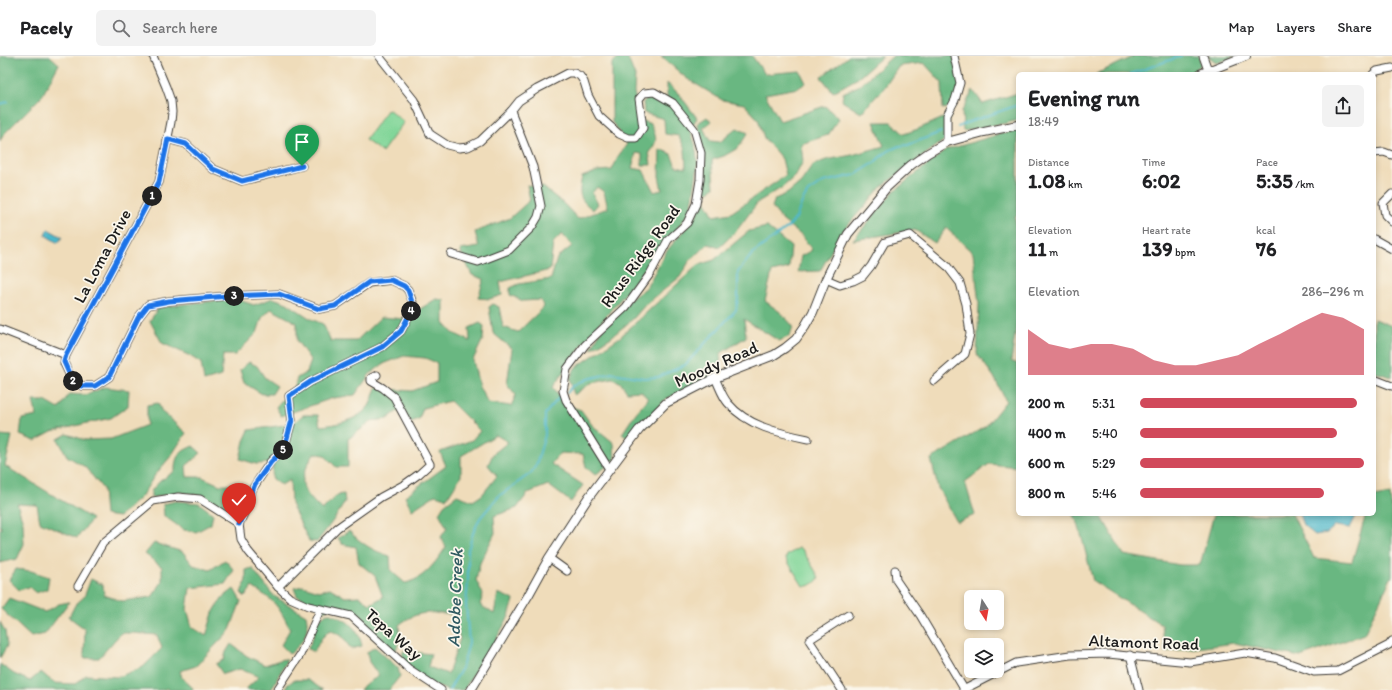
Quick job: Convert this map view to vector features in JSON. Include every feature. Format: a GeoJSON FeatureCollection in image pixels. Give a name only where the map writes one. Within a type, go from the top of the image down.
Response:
{"type":"FeatureCollection","features":[{"type":"Feature","properties":{"kind":"street","name":"La Loma Drive"},"geometry":{"type":"LineString","coordinates":[[66,355],[159,182],[172,122],[171,100],[153,56]]}},
{"type":"Feature","properties":{"kind":"street","name":"Rhus Ridge Road"},"geometry":{"type":"LineString","coordinates":[[379,56],[414,100],[430,134],[447,145],[459,148],[468,147],[480,142],[519,101],[537,89],[568,73],[574,73],[580,76],[584,82],[588,96],[599,116],[619,134],[628,138],[636,138],[643,128],[638,99],[644,93],[654,92],[673,103],[694,129],[701,153],[700,180],[696,204],[687,222],[668,240],[650,274],[626,307],[585,345],[567,369],[564,390],[566,400],[609,469]]}},
{"type":"Feature","properties":{"kind":"street"},"geometry":{"type":"LineString","coordinates":[[947,142],[947,115],[955,100],[960,83],[954,56]]}},
{"type":"Feature","properties":{"kind":"street"},"geometry":{"type":"LineString","coordinates":[[1203,56],[1204,72],[1246,56]]}},
{"type":"Feature","properties":{"kind":"street"},"geometry":{"type":"LineString","coordinates":[[1376,72],[1392,68]]}},
{"type":"Feature","properties":{"kind":"street"},"geometry":{"type":"LineString","coordinates":[[451,254],[478,262],[509,250],[532,227],[538,217],[541,206],[533,167],[511,111]]}},
{"type":"Feature","properties":{"kind":"street","name":"Moody Road"},"geometry":{"type":"LineString","coordinates":[[471,690],[528,596],[549,558],[588,498],[638,430],[666,403],[715,378],[774,355],[796,339],[813,312],[826,279],[848,234],[887,187],[911,165],[928,152],[947,142],[1016,125]]}},
{"type":"Feature","properties":{"kind":"street"},"geometry":{"type":"LineString","coordinates":[[168,139],[186,144],[213,169],[242,181],[302,166]]}},
{"type":"Feature","properties":{"kind":"street"},"geometry":{"type":"LineString","coordinates":[[1376,153],[1384,152],[1392,155]]}},
{"type":"Feature","properties":{"kind":"street"},"geometry":{"type":"LineString","coordinates":[[1392,194],[1384,203],[1385,215],[1392,222]]}},
{"type":"Feature","properties":{"kind":"street"},"geometry":{"type":"LineString","coordinates":[[826,279],[840,284],[863,276],[872,266],[885,242],[910,235],[947,266],[960,283],[966,304],[970,334],[965,354],[934,381]]}},
{"type":"Feature","properties":{"kind":"street"},"geometry":{"type":"LineString","coordinates":[[1376,240],[1392,248]]}},
{"type":"Feature","properties":{"kind":"street"},"geometry":{"type":"LineString","coordinates":[[0,329],[66,355],[64,362],[72,380],[82,386],[95,386],[109,377],[138,318],[148,305],[176,300],[279,294],[319,309],[335,306],[369,282],[391,280],[404,286],[408,290],[412,302],[412,310],[401,331],[382,347],[310,382],[289,396],[292,420],[284,449],[271,462],[255,484],[239,524],[200,499],[178,497],[153,501],[103,543],[78,586]]}},
{"type":"Feature","properties":{"kind":"street"},"geometry":{"type":"LineString","coordinates":[[278,587],[337,528],[414,478],[430,464],[394,397],[371,381],[371,378],[377,375]]}},
{"type":"Feature","properties":{"kind":"street"},"geometry":{"type":"LineString","coordinates":[[715,378],[727,402],[746,420],[772,430],[808,439]]}},
{"type":"Feature","properties":{"kind":"street"},"geometry":{"type":"LineString","coordinates":[[1376,380],[1392,386]]}},
{"type":"Feature","properties":{"kind":"street","name":"Tepa Way"},"geometry":{"type":"LineString","coordinates":[[239,524],[241,539],[248,551],[278,587],[290,598],[320,610],[351,616],[409,669],[441,690]]}},
{"type":"Feature","properties":{"kind":"street"},"geometry":{"type":"LineString","coordinates":[[549,558],[567,571]]}},
{"type":"Feature","properties":{"kind":"street"},"geometry":{"type":"LineString","coordinates":[[895,570],[896,580],[920,615],[963,689]]}},
{"type":"Feature","properties":{"kind":"street"},"geometry":{"type":"LineString","coordinates":[[277,690],[300,655],[320,610]]}},
{"type":"Feature","properties":{"kind":"street"},"geometry":{"type":"LineString","coordinates":[[842,690],[809,640],[848,615]]}},
{"type":"Feature","properties":{"kind":"street","name":"Altamont Road"},"geometry":{"type":"LineString","coordinates":[[963,689],[1016,663],[1070,655],[1130,655],[1190,662],[1245,653],[1275,658],[1314,672],[1338,671],[1389,645],[1392,641]]}},
{"type":"Feature","properties":{"kind":"street"},"geometry":{"type":"LineString","coordinates":[[1130,655],[1139,690]]}},
{"type":"Feature","properties":{"kind":"green space"},"geometry":{"type":"Polygon","coordinates":[[[50,56],[59,64],[42,96],[4,134],[0,141],[0,57],[50,56]]]}},
{"type":"Feature","properties":{"kind":"green space"},"geometry":{"type":"Polygon","coordinates":[[[621,56],[627,56],[635,76],[634,92],[640,120],[651,124],[656,139],[649,152],[651,165],[642,165],[642,154],[636,153],[632,168],[643,170],[654,192],[662,190],[659,176],[660,149],[671,154],[676,166],[686,168],[685,149],[679,136],[665,134],[664,119],[644,113],[643,102],[648,99],[667,101],[667,83],[679,94],[697,118],[690,129],[695,144],[698,164],[691,211],[586,340],[553,387],[566,405],[581,410],[592,425],[614,443],[615,460],[595,475],[586,467],[583,454],[560,453],[551,464],[583,485],[571,502],[548,485],[528,493],[517,508],[494,516],[495,533],[480,563],[476,580],[483,594],[480,605],[494,614],[498,593],[514,600],[509,616],[494,643],[481,660],[464,690],[447,690],[428,683],[402,662],[403,651],[431,654],[428,667],[448,674],[460,639],[452,615],[424,613],[418,614],[406,620],[399,625],[400,639],[396,650],[389,651],[369,633],[364,622],[355,611],[333,607],[323,611],[314,603],[297,596],[294,588],[303,586],[319,591],[330,588],[345,597],[359,596],[370,604],[383,597],[375,576],[359,563],[356,547],[342,544],[338,538],[349,531],[358,540],[378,552],[390,556],[391,571],[405,583],[418,578],[428,570],[446,547],[441,537],[447,528],[439,513],[444,505],[457,495],[473,501],[482,495],[497,476],[488,465],[493,454],[508,442],[496,435],[461,456],[461,476],[447,498],[435,495],[412,510],[405,496],[446,466],[440,452],[472,440],[480,431],[450,401],[423,408],[419,419],[411,422],[399,410],[387,419],[372,421],[348,439],[348,467],[336,467],[324,455],[314,453],[303,478],[303,484],[308,495],[322,510],[337,495],[344,494],[345,502],[317,542],[309,541],[291,504],[290,480],[281,485],[272,478],[273,463],[256,464],[240,459],[244,441],[249,430],[292,424],[303,415],[318,415],[320,426],[347,421],[365,411],[369,406],[376,388],[412,391],[437,382],[437,363],[425,358],[404,356],[383,364],[370,374],[355,395],[333,398],[281,416],[276,407],[283,399],[293,394],[297,378],[307,372],[311,361],[297,341],[297,323],[271,309],[262,318],[257,333],[235,355],[223,355],[221,376],[204,381],[201,363],[162,343],[150,321],[158,308],[236,299],[254,305],[273,298],[287,303],[311,319],[323,324],[331,341],[356,341],[381,317],[404,319],[436,299],[444,300],[444,323],[453,333],[470,341],[469,328],[480,323],[484,326],[483,339],[473,360],[479,386],[488,403],[511,406],[516,395],[507,384],[512,349],[493,333],[489,307],[493,304],[499,307],[503,327],[518,332],[544,307],[540,300],[523,301],[510,295],[510,288],[519,284],[551,279],[557,258],[572,246],[562,234],[553,243],[550,270],[500,282],[502,295],[490,299],[478,298],[484,279],[472,275],[460,250],[479,247],[475,232],[510,218],[530,200],[527,185],[543,187],[564,204],[578,219],[608,208],[604,192],[597,187],[592,193],[598,204],[593,210],[582,199],[580,188],[582,177],[598,171],[612,170],[619,155],[627,144],[612,122],[612,63],[621,56]]]}},
{"type":"Feature","properties":{"kind":"green space"},"geometry":{"type":"Polygon","coordinates":[[[661,56],[752,56],[765,74],[800,71],[806,83],[798,88],[765,94],[780,121],[825,106],[839,119],[828,135],[801,144],[803,161],[796,175],[783,187],[758,202],[737,230],[720,247],[708,244],[690,260],[680,277],[645,305],[633,319],[610,338],[591,349],[602,329],[622,305],[646,288],[666,252],[697,214],[700,200],[706,202],[714,216],[731,213],[786,175],[782,159],[764,138],[758,119],[744,104],[722,100],[686,78],[661,56]]]}},
{"type":"Feature","properties":{"kind":"green space"},"geometry":{"type":"Polygon","coordinates":[[[849,56],[883,56],[858,78],[833,92],[821,77],[849,56]]]}},
{"type":"Feature","properties":{"kind":"green space"},"geometry":{"type":"Polygon","coordinates":[[[893,56],[953,56],[961,78],[956,106],[943,109],[942,83],[924,63],[899,66],[884,88],[861,113],[842,101],[843,93],[860,85],[893,56]]]}},
{"type":"Feature","properties":{"kind":"green space"},"geometry":{"type":"Polygon","coordinates":[[[1135,56],[1199,56],[1201,65],[1191,72],[1100,72],[1135,56]]]}},
{"type":"Feature","properties":{"kind":"green space"},"geometry":{"type":"Polygon","coordinates":[[[1208,56],[1236,56],[1217,63],[1208,56]]]}},
{"type":"Feature","properties":{"kind":"green space"},"geometry":{"type":"Polygon","coordinates":[[[973,90],[983,104],[1016,94],[1016,121],[963,131],[962,111],[973,90]]]}},
{"type":"Feature","properties":{"kind":"green space"},"geometry":{"type":"Polygon","coordinates":[[[388,109],[404,122],[382,152],[365,140],[388,109]]]}},
{"type":"Feature","properties":{"kind":"green space"},"geometry":{"type":"Polygon","coordinates":[[[950,115],[946,139],[881,187],[842,232],[820,271],[798,272],[801,256],[812,250],[802,236],[782,220],[772,207],[775,199],[788,193],[801,182],[813,165],[826,160],[852,155],[884,146],[874,122],[891,122],[904,134],[950,115]]]}},
{"type":"Feature","properties":{"kind":"green space"},"geometry":{"type":"Polygon","coordinates":[[[707,117],[711,122],[703,128],[710,141],[720,142],[737,128],[748,133],[738,148],[724,156],[712,160],[714,187],[709,192],[702,191],[705,162],[699,137],[698,123],[707,117]]]}},
{"type":"Feature","properties":{"kind":"green space"},"geometry":{"type":"Polygon","coordinates":[[[1016,131],[1016,329],[1011,361],[1016,363],[1016,467],[989,464],[965,482],[975,515],[957,522],[938,488],[931,459],[986,426],[1006,401],[994,377],[977,354],[979,304],[973,253],[946,228],[935,243],[915,230],[853,240],[894,191],[946,150],[1007,132],[1016,131]]]}},
{"type":"Feature","properties":{"kind":"green space"},"geometry":{"type":"Polygon","coordinates":[[[767,227],[791,247],[789,268],[772,272],[765,301],[780,312],[793,326],[790,336],[779,341],[744,319],[746,337],[721,353],[719,374],[666,399],[629,439],[622,434],[635,414],[648,399],[641,391],[627,392],[620,382],[613,379],[591,383],[574,395],[570,379],[575,368],[620,337],[698,265],[714,260],[749,231],[767,227]]]}},
{"type":"Feature","properties":{"kind":"green space"},"geometry":{"type":"Polygon","coordinates":[[[1376,320],[1392,326],[1392,377],[1376,373],[1376,320]]]}},
{"type":"Feature","properties":{"kind":"green space"},"geometry":{"type":"Polygon","coordinates":[[[249,362],[257,366],[265,378],[277,386],[272,394],[262,394],[244,383],[240,370],[249,362]]]}},
{"type":"Feature","properties":{"kind":"green space"},"geometry":{"type":"Polygon","coordinates":[[[105,387],[129,390],[128,406],[111,418],[52,432],[35,441],[20,435],[22,419],[37,416],[33,401],[45,401],[59,409],[69,394],[86,395],[105,387]]]}},
{"type":"Feature","properties":{"kind":"green space"},"geometry":{"type":"Polygon","coordinates":[[[158,403],[162,412],[186,433],[171,456],[155,475],[141,497],[119,517],[105,515],[103,489],[85,467],[67,456],[58,439],[67,434],[85,440],[111,439],[147,425],[147,405],[158,403]]]}},
{"type":"Feature","properties":{"kind":"green space"},"geometry":{"type":"Polygon","coordinates":[[[0,435],[12,436],[5,466],[92,519],[77,538],[40,522],[37,505],[17,504],[23,522],[24,544],[17,559],[0,563],[0,529],[2,528],[0,526],[0,435]]]}},
{"type":"Feature","properties":{"kind":"green space"},"geometry":{"type":"Polygon","coordinates":[[[193,446],[201,453],[186,466],[187,477],[202,477],[220,485],[238,485],[243,497],[237,512],[225,509],[205,496],[178,492],[151,498],[151,491],[160,481],[175,471],[177,458],[179,455],[184,450],[193,446]]]}},
{"type":"Feature","properties":{"kind":"green space"},"geometry":{"type":"Polygon","coordinates":[[[1390,494],[1392,512],[1392,576],[1364,634],[1300,657],[1235,643],[1165,652],[1162,625],[1093,581],[1078,523],[1073,516],[1101,516],[1124,555],[1180,565],[1200,565],[1213,516],[1293,516],[1314,558],[1352,562],[1365,516],[1376,516],[1376,497],[1390,494]]]}},
{"type":"Feature","properties":{"kind":"green space"},"geometry":{"type":"Polygon","coordinates":[[[176,501],[199,503],[213,514],[211,524],[196,532],[184,530],[164,516],[163,504],[176,501]]]}},
{"type":"Feature","properties":{"kind":"green space"},"geometry":{"type":"Polygon","coordinates":[[[154,543],[183,552],[193,565],[210,570],[225,560],[234,570],[225,584],[190,588],[187,609],[192,627],[206,636],[213,613],[222,598],[234,589],[241,601],[230,630],[196,666],[180,671],[182,678],[193,688],[193,690],[169,690],[168,688],[162,690],[0,690],[0,664],[14,674],[30,681],[41,672],[54,683],[75,684],[86,675],[118,677],[143,667],[162,648],[157,635],[121,633],[99,658],[84,658],[85,629],[69,617],[75,605],[84,597],[91,579],[103,585],[104,595],[122,601],[152,597],[162,582],[162,567],[145,554],[154,543]]]}},
{"type":"Feature","properties":{"kind":"green space"},"geometry":{"type":"Polygon","coordinates":[[[799,548],[802,549],[819,577],[815,583],[808,586],[803,586],[786,559],[787,555],[799,548]]]}},
{"type":"Feature","properties":{"kind":"green space"},"geometry":{"type":"Polygon","coordinates":[[[252,568],[274,596],[306,615],[307,627],[304,637],[299,645],[290,654],[281,645],[290,629],[275,604],[252,587],[245,597],[241,593],[246,580],[246,570],[252,568]]]}},
{"type":"Feature","properties":{"kind":"green space"},"geometry":{"type":"Polygon","coordinates":[[[16,569],[31,571],[49,577],[47,589],[36,593],[29,587],[19,590],[9,580],[16,569]]]}},
{"type":"Feature","properties":{"kind":"green space"},"geometry":{"type":"Polygon","coordinates":[[[9,598],[45,612],[59,604],[69,602],[45,634],[31,637],[1,609],[9,598]]]}},
{"type":"Feature","properties":{"kind":"green space"},"geometry":{"type":"Polygon","coordinates":[[[327,613],[340,617],[350,624],[357,633],[362,646],[351,649],[342,636],[330,630],[321,639],[314,652],[308,649],[317,623],[327,613]]]}},
{"type":"Feature","properties":{"kind":"green space"},"geometry":{"type":"Polygon","coordinates":[[[0,622],[5,631],[7,646],[0,658],[0,622]]]}},
{"type":"Feature","properties":{"kind":"green space"},"geometry":{"type":"Polygon","coordinates":[[[231,644],[247,656],[265,665],[283,659],[287,660],[271,690],[247,690],[247,688],[259,677],[240,669],[223,674],[216,664],[224,660],[226,652],[231,644]]]}},
{"type":"Feature","properties":{"kind":"green space"},"geometry":{"type":"Polygon","coordinates":[[[375,647],[398,668],[400,676],[389,690],[360,690],[364,685],[379,676],[369,662],[367,652],[375,647]]]}},
{"type":"Feature","properties":{"kind":"green space"},"geometry":{"type":"Polygon","coordinates":[[[294,680],[308,680],[323,690],[286,690],[287,685],[294,680]]]}},
{"type":"Feature","properties":{"kind":"water"},"geometry":{"type":"Polygon","coordinates":[[[48,229],[62,237],[58,243],[45,235],[48,229]]]}},
{"type":"Feature","properties":{"kind":"water"},"geometry":{"type":"Polygon","coordinates":[[[1300,516],[1356,516],[1350,528],[1335,526],[1327,533],[1315,535],[1303,525],[1300,516]]]}},
{"type":"Feature","properties":{"kind":"waterway","name":"Adobe Creek"},"geometry":{"type":"LineString","coordinates":[[1137,72],[1181,56]]}},
{"type":"Feature","properties":{"kind":"waterway"},"geometry":{"type":"LineString","coordinates":[[0,104],[8,102]]}},
{"type":"Feature","properties":{"kind":"waterway","name":"Adobe Creek"},"geometry":{"type":"LineString","coordinates":[[958,127],[1016,106]]}},
{"type":"Feature","properties":{"kind":"waterway","name":"Adobe Creek"},"geometry":{"type":"LineString","coordinates":[[567,393],[573,386],[587,379],[612,373],[644,378],[658,377],[685,365],[736,310],[738,297],[738,272],[753,253],[788,227],[796,218],[802,202],[808,192],[823,182],[855,175],[874,163],[890,150],[899,146],[908,145],[941,132]]}},
{"type":"Feature","properties":{"kind":"waterway","name":"Adobe Creek"},"geometry":{"type":"LineString","coordinates":[[449,690],[462,668],[469,643],[466,604],[468,550],[473,533],[480,518],[499,496],[531,473],[536,465],[545,435],[545,414],[562,394]]}},
{"type":"Feature","properties":{"kind":"route"},"geometry":{"type":"LineString","coordinates":[[239,524],[248,497],[255,484],[271,462],[284,449],[292,420],[289,396],[310,382],[382,347],[401,331],[412,310],[412,302],[408,290],[404,286],[391,280],[369,282],[335,306],[319,309],[279,294],[228,296],[169,301],[148,305],[138,318],[109,377],[95,386],[82,386],[72,380],[64,362],[66,355],[159,182],[163,170],[168,139],[186,144],[213,169],[242,181],[302,166]]}}]}
